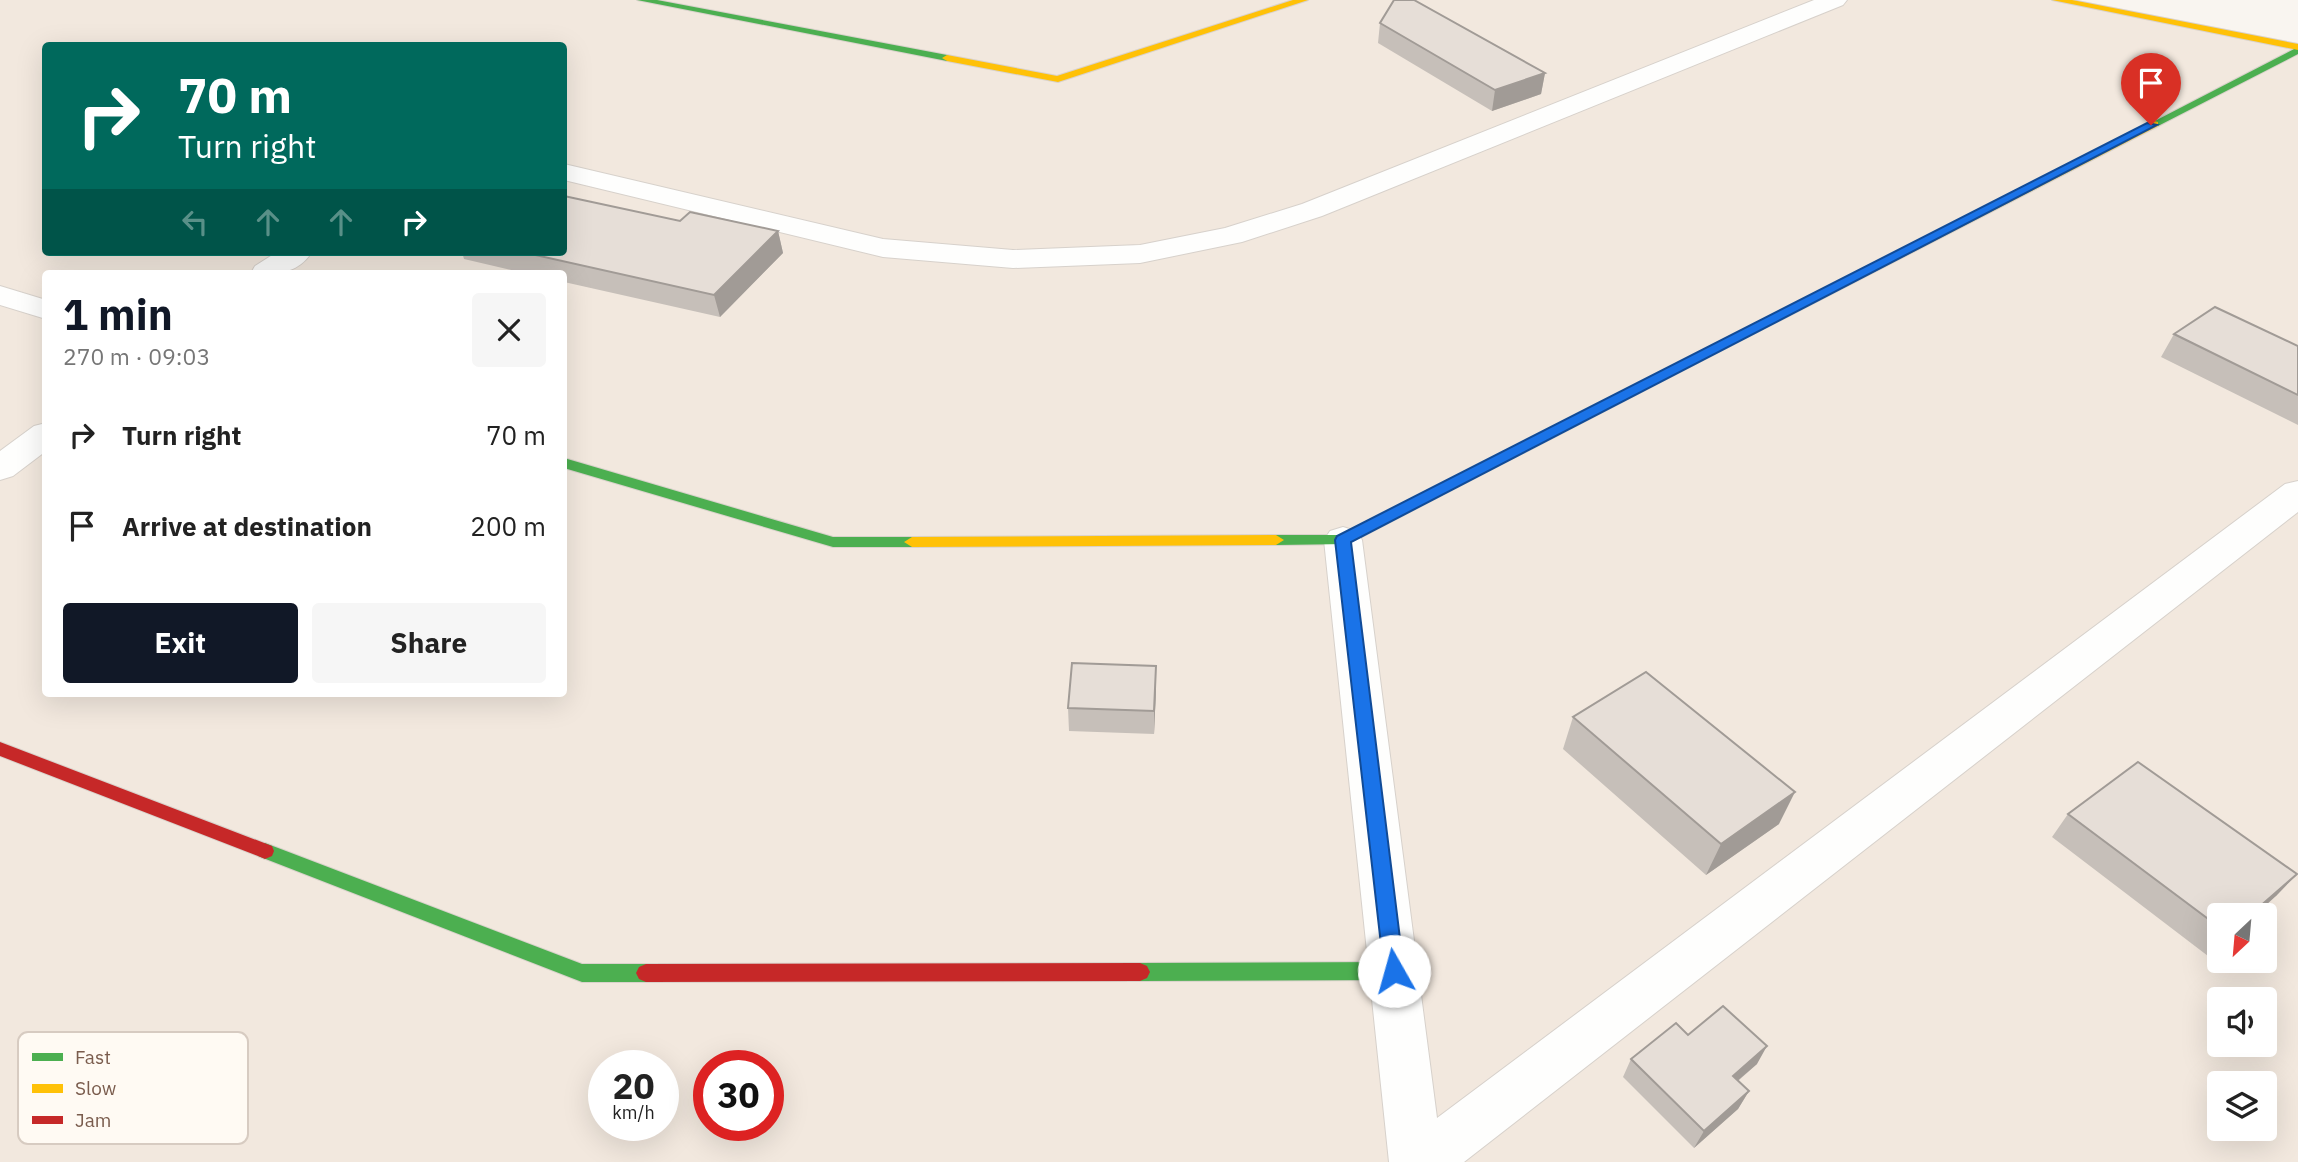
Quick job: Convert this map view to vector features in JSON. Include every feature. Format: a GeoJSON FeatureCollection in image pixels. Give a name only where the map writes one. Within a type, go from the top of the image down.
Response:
{"type":"FeatureCollection","features":[{"type":"Feature","properties":{"kind":"street"},"geometry":{"type":"LineString","coordinates":[[642,0],[1058,79],[1303,0]]}},
{"type":"Feature","properties":{"kind":"street"},"geometry":{"type":"LineString","coordinates":[[567,173],[883,248],[1013,259],[1140,254],[1231,236],[1312,210],[1835,0]]}},
{"type":"Feature","properties":{"kind":"street"},"geometry":{"type":"LineString","coordinates":[[2057,0],[2298,48]]}},
{"type":"Feature","properties":{"kind":"street"},"geometry":{"type":"LineString","coordinates":[[567,464],[833,542],[1343,540],[2298,48]]}},
{"type":"Feature","properties":{"kind":"street"},"geometry":{"type":"LineString","coordinates":[[270,270],[291,256]]}},
{"type":"Feature","properties":{"kind":"street"},"geometry":{"type":"LineString","coordinates":[[0,295],[42,309]]}},
{"type":"Feature","properties":{"kind":"street"},"geometry":{"type":"LineString","coordinates":[[0,468],[42,437]]}},
{"type":"Feature","properties":{"kind":"street"},"geometry":{"type":"LineString","coordinates":[[1422,1162],[2298,493]]}},
{"type":"Feature","properties":{"kind":"street"},"geometry":{"type":"LineString","coordinates":[[1343,540],[1416,1162]]}},
{"type":"Feature","properties":{"kind":"street"},"geometry":{"type":"LineString","coordinates":[[0,749],[582,973],[1394,971]]}},
{"type":"Feature","properties":{"kind":"shaded area"},"geometry":{"type":"Polygon","coordinates":[[[0,0],[2057,0],[2298,47],[2298,1162],[0,1162],[0,0]]]}},
{"type":"Feature","properties":{"kind":"building"},"geometry":{"type":"Polygon","coordinates":[[[1394,0],[1414,0],[1545,73],[1495,90],[1380,23],[1394,0]]]}},
{"type":"Feature","properties":{"kind":"building"},"geometry":{"type":"Polygon","coordinates":[[[567,197],[680,221],[690,212],[778,231],[714,295],[540,256],[567,256],[567,197]]]}},
{"type":"Feature","properties":{"kind":"building"},"geometry":{"type":"Polygon","coordinates":[[[2215,307],[2298,346],[2298,395],[2174,334],[2215,307]]]}},
{"type":"Feature","properties":{"kind":"building"},"geometry":{"type":"Polygon","coordinates":[[[1072,663],[1156,666],[1154,711],[1068,708],[1072,663]]]}},
{"type":"Feature","properties":{"kind":"building"},"geometry":{"type":"Polygon","coordinates":[[[1646,672],[1795,792],[1721,844],[1573,717],[1646,672]]]}},
{"type":"Feature","properties":{"kind":"building"},"geometry":{"type":"Polygon","coordinates":[[[2138,762],[2297,874],[2264,903],[2207,903],[2207,918],[2068,814],[2138,762]]]}},
{"type":"Feature","properties":{"kind":"building"},"geometry":{"type":"Polygon","coordinates":[[[1723,1006],[1767,1046],[1733,1076],[1749,1091],[1704,1131],[1631,1059],[1676,1023],[1688,1035],[1723,1006]]]}},
{"type":"Feature","properties":{"kind":"traffic: fast"},"geometry":{"type":"LineString","coordinates":[[642,0],[947,58]]}},
{"type":"Feature","properties":{"kind":"traffic: fast"},"geometry":{"type":"LineString","coordinates":[[2154,124],[2298,50]]}},
{"type":"Feature","properties":{"kind":"traffic: fast"},"geometry":{"type":"LineString","coordinates":[[1276,540],[1343,540],[1671,371]]}},
{"type":"Feature","properties":{"kind":"traffic: fast"},"geometry":{"type":"LineString","coordinates":[[567,464],[833,542],[912,542]]}},
{"type":"Feature","properties":{"kind":"traffic: fast"},"geometry":{"type":"LineString","coordinates":[[265,851],[582,973],[646,973]]}},
{"type":"Feature","properties":{"kind":"traffic: fast"},"geometry":{"type":"LineString","coordinates":[[1140,972],[1394,971]]}},
{"type":"Feature","properties":{"kind":"traffic: slow"},"geometry":{"type":"LineString","coordinates":[[947,58],[1058,79],[1303,0]]}},
{"type":"Feature","properties":{"kind":"traffic: slow"},"geometry":{"type":"LineString","coordinates":[[2057,0],[2298,47]]}},
{"type":"Feature","properties":{"kind":"traffic: slow"},"geometry":{"type":"LineString","coordinates":[[1671,371],[2154,124]]}},
{"type":"Feature","properties":{"kind":"traffic: slow"},"geometry":{"type":"LineString","coordinates":[[912,542],[1276,540]]}},
{"type":"Feature","properties":{"kind":"traffic: jam"},"geometry":{"type":"LineString","coordinates":[[0,749],[265,851]]}},
{"type":"Feature","properties":{"kind":"traffic: jam"},"geometry":{"type":"LineString","coordinates":[[646,973],[1140,972]]}},
{"type":"Feature","properties":{"kind":"route"},"geometry":{"type":"LineString","coordinates":[[1394,971],[1343,540],[2151,125]]}}]}
